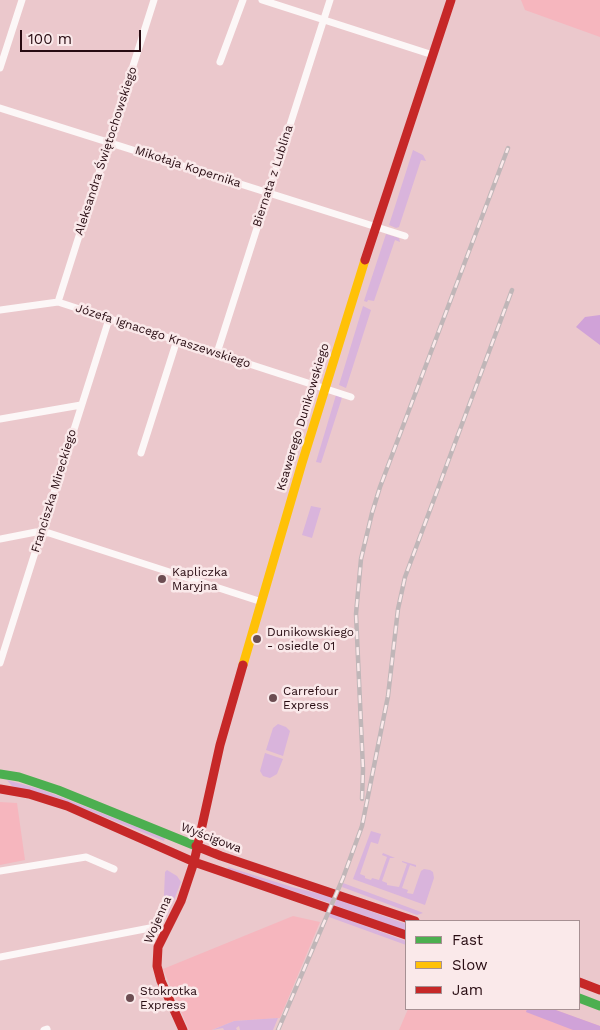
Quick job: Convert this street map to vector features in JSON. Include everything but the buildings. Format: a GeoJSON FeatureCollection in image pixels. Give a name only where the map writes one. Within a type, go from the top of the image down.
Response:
{"type":"FeatureCollection","features":[{"type":"Feature","properties":{"kind":"street"},"geometry":{"type":"LineString","coordinates":[[0,68],[22,0]]}},
{"type":"Feature","properties":{"kind":"street","name":"Aleksandra Świętochowskiego"},"geometry":{"type":"LineString","coordinates":[[58,302],[154,0]]}},
{"type":"Feature","properties":{"kind":"street"},"geometry":{"type":"LineString","coordinates":[[220,62],[243,0]]}},
{"type":"Feature","properties":{"kind":"street"},"geometry":{"type":"LineString","coordinates":[[262,0],[432,55]]}},
{"type":"Feature","properties":{"kind":"street","name":"Biernata z Lublina"},"geometry":{"type":"LineString","coordinates":[[218,353],[330,0]]}},
{"type":"Feature","properties":{"kind":"street","name":"Ksawerego Dunikowskiego"},"geometry":{"type":"LineString","coordinates":[[197,846],[220,745],[324,388],[375,226],[451,0]]}},
{"type":"Feature","properties":{"kind":"street","name":"Mikołaja Kopernika"},"geometry":{"type":"LineString","coordinates":[[0,108],[405,236]]}},
{"type":"Feature","properties":{"kind":"street","name":"Józefa Ignacego Kraszewskiego"},"geometry":{"type":"LineString","coordinates":[[0,310],[46,302],[58,302],[351,397]]}},
{"type":"Feature","properties":{"kind":"street","name":"Franciszka Mireckiego"},"geometry":{"type":"LineString","coordinates":[[0,663],[109,319]]}},
{"type":"Feature","properties":{"kind":"street"},"geometry":{"type":"LineString","coordinates":[[142,453],[177,340]]}},
{"type":"Feature","properties":{"kind":"street"},"geometry":{"type":"LineString","coordinates":[[0,420],[81,405]]}},
{"type":"Feature","properties":{"kind":"street"},"geometry":{"type":"LineString","coordinates":[[0,539],[42,532],[262,602]]}},
{"type":"Feature","properties":{"kind":"street","name":"Wyścigowa"},"geometry":{"type":"LineString","coordinates":[[0,774],[58,790],[197,846],[412,920]]}},
{"type":"Feature","properties":{"kind":"street"},"geometry":{"type":"LineString","coordinates":[[0,789],[29,794],[67,806],[194,862],[405,935]]}},
{"type":"Feature","properties":{"kind":"street","name":"Wojenna"},"geometry":{"type":"LineString","coordinates":[[183,1030],[169,1002],[157,966],[158,947],[181,901],[194,862],[197,846]]}},
{"type":"Feature","properties":{"kind":"street"},"geometry":{"type":"LineString","coordinates":[[0,871],[86,857],[114,869]]}},
{"type":"Feature","properties":{"kind":"street"},"geometry":{"type":"LineString","coordinates":[[0,957],[150,927],[155,927],[164,933]]}},
{"type":"Feature","properties":{"kind":"street"},"geometry":{"type":"LineString","coordinates":[[580,982],[600,990]]}},
{"type":"Feature","properties":{"kind":"street"},"geometry":{"type":"LineString","coordinates":[[580,998],[600,1006]]}},
{"type":"Feature","properties":{"kind":"shaded area"},"geometry":{"type":"Polygon","coordinates":[[[521,0],[600,0],[600,37],[525,10],[521,0]]]}},
{"type":"Feature","properties":{"kind":"shaded area"},"geometry":{"type":"Polygon","coordinates":[[[413,150],[423,155],[426,161],[421,160],[399,227],[396,228],[389,225],[413,150]]]}},
{"type":"Feature","properties":{"kind":"shaded area"},"geometry":{"type":"Polygon","coordinates":[[[386,234],[399,238],[400,242],[395,240],[374,301],[368,300],[367,302],[364,301],[386,234]]]}},
{"type":"Feature","properties":{"kind":"shaded area"},"geometry":{"type":"Polygon","coordinates":[[[363,306],[371,310],[346,388],[339,385],[363,306]]]}},
{"type":"Feature","properties":{"kind":"shaded area"},"geometry":{"type":"Polygon","coordinates":[[[600,315],[600,345],[576,327],[585,317],[600,315]]]}},
{"type":"Feature","properties":{"kind":"shaded area"},"geometry":{"type":"Polygon","coordinates":[[[336,395],[342,397],[341,401],[321,463],[316,462],[336,395]]]}},
{"type":"Feature","properties":{"kind":"shaded area"},"geometry":{"type":"Polygon","coordinates":[[[311,506],[321,508],[312,538],[302,535],[311,506]]]}},
{"type":"Feature","properties":{"kind":"shaded area"},"geometry":{"type":"Polygon","coordinates":[[[278,724],[290,731],[283,756],[266,750],[273,728],[278,724]]]}},
{"type":"Feature","properties":{"kind":"shaded area"},"geometry":{"type":"Polygon","coordinates":[[[265,753],[283,759],[277,774],[270,778],[263,776],[260,771],[265,753]]]}},
{"type":"Feature","properties":{"kind":"shaded area"},"geometry":{"type":"Polygon","coordinates":[[[7,780],[43,790],[165,838],[164,841],[60,799],[12,786],[7,780]]]}},
{"type":"Feature","properties":{"kind":"shaded area"},"geometry":{"type":"Polygon","coordinates":[[[0,802],[17,803],[25,860],[0,865],[0,802]]]}},
{"type":"Feature","properties":{"kind":"shaded area"},"geometry":{"type":"Polygon","coordinates":[[[371,831],[381,834],[378,844],[371,842],[360,874],[371,880],[372,878],[379,880],[387,857],[382,855],[383,853],[395,858],[390,858],[382,881],[387,883],[387,885],[399,887],[407,864],[402,861],[416,865],[416,867],[410,865],[402,888],[408,890],[407,893],[413,894],[421,871],[424,869],[430,870],[433,872],[434,878],[425,905],[353,879],[371,831]]]}},
{"type":"Feature","properties":{"kind":"shaded area"},"geometry":{"type":"Polygon","coordinates":[[[228,867],[292,887],[333,897],[330,903],[227,870],[228,867]]]}},
{"type":"Feature","properties":{"kind":"shaded area"},"geometry":{"type":"Polygon","coordinates":[[[167,870],[177,876],[181,882],[165,919],[163,918],[165,872],[167,870]]]}},
{"type":"Feature","properties":{"kind":"shaded area"},"geometry":{"type":"Polygon","coordinates":[[[343,883],[423,913],[417,915],[342,887],[343,883]]]}},
{"type":"Feature","properties":{"kind":"shaded area"},"geometry":{"type":"Polygon","coordinates":[[[337,899],[405,924],[405,931],[334,905],[337,899]]]}},
{"type":"Feature","properties":{"kind":"shaded area"},"geometry":{"type":"Polygon","coordinates":[[[330,913],[405,941],[405,945],[329,917],[330,913]]]}},
{"type":"Feature","properties":{"kind":"shaded area"},"geometry":{"type":"Polygon","coordinates":[[[293,916],[320,922],[280,1018],[234,1021],[212,1030],[189,1030],[163,969],[293,916]]]}},
{"type":"Feature","properties":{"kind":"shaded area"},"geometry":{"type":"Polygon","coordinates":[[[408,1010],[556,1010],[600,1026],[600,1030],[399,1030],[408,1010]]]}},
{"type":"Feature","properties":{"kind":"shaded area"},"geometry":{"type":"Polygon","coordinates":[[[527,1010],[556,1010],[600,1026],[600,1030],[573,1030],[526,1012],[527,1010]]]}},
{"type":"Feature","properties":{"kind":"shaded area"},"geometry":{"type":"Polygon","coordinates":[[[278,1018],[273,1030],[240,1030],[239,1026],[236,1028],[237,1030],[224,1030],[223,1028],[212,1030],[234,1021],[278,1018]]]}},
{"type":"Feature","properties":{"kind":"railway"},"geometry":{"type":"LineString","coordinates":[[362,799],[363,769],[356,614],[361,559],[380,487],[508,148]]}},
{"type":"Feature","properties":{"kind":"railway"},"geometry":{"type":"LineString","coordinates":[[278,1030],[343,878],[362,826],[388,696],[398,609],[405,577],[512,290]]}},
{"type":"Feature","properties":{"kind":"traffic: fast"},"geometry":{"type":"LineString","coordinates":[[0,774],[19,777],[58,790],[196,846]]}},
{"type":"Feature","properties":{"kind":"traffic: fast"},"geometry":{"type":"LineString","coordinates":[[580,998],[600,1006]]}},
{"type":"Feature","properties":{"kind":"traffic: slow"},"geometry":{"type":"LineString","coordinates":[[243,665],[302,463],[365,260]]}},
{"type":"Feature","properties":{"kind":"traffic: jam"},"geometry":{"type":"LineString","coordinates":[[365,260],[451,0]]}},
{"type":"Feature","properties":{"kind":"traffic: jam"},"geometry":{"type":"LineString","coordinates":[[183,1030],[161,981],[157,966],[158,947],[181,901],[194,862],[220,745],[243,665]]}},
{"type":"Feature","properties":{"kind":"traffic: jam"},"geometry":{"type":"LineString","coordinates":[[0,789],[29,794],[67,806],[194,862],[405,935]]}},
{"type":"Feature","properties":{"kind":"traffic: jam"},"geometry":{"type":"LineString","coordinates":[[196,846],[412,920]]}},
{"type":"Feature","properties":{"kind":"traffic: jam"},"geometry":{"type":"LineString","coordinates":[[580,982],[600,990]]}},
{"type":"Feature","properties":{"kind":"place","name":"Kapliczka Maryjna"},"geometry":{"type":"Point","coordinates":[162,579]}},
{"type":"Feature","properties":{"kind":"place","name":"Dunikowskiego - osiedle 01"},"geometry":{"type":"Point","coordinates":[257,639]}},
{"type":"Feature","properties":{"kind":"place","name":"Carrefour Express"},"geometry":{"type":"Point","coordinates":[273,698]}},
{"type":"Feature","properties":{"kind":"place","name":"Stokrotka Express"},"geometry":{"type":"Point","coordinates":[130,998]}}]}
